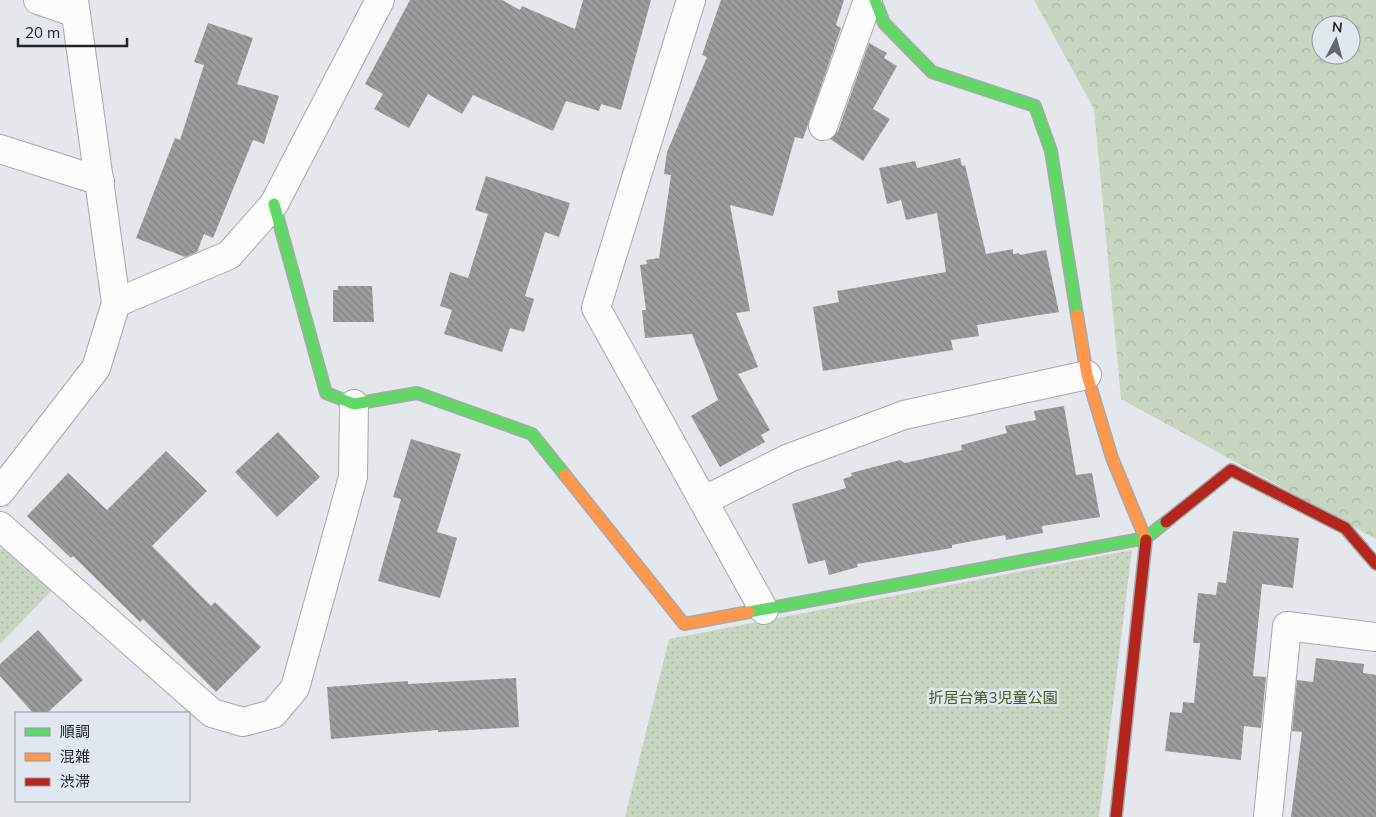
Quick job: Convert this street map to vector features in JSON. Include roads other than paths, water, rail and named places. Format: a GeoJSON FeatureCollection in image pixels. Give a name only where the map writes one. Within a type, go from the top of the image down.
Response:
{"type":"FeatureCollection","features":[{"type":"Feature","properties":{"kind":"street"},"geometry":{"type":"LineString","coordinates":[[0,492],[96,368],[116,303],[75,6],[38,0]]}},
{"type":"Feature","properties":{"kind":"street"},"geometry":{"type":"LineString","coordinates":[[116,303],[229,255],[274,204],[380,0]]}},
{"type":"Feature","properties":{"kind":"street"},"geometry":{"type":"LineString","coordinates":[[691,0],[596,308],[764,610]]}},
{"type":"Feature","properties":{"kind":"street"},"geometry":{"type":"LineString","coordinates":[[823,126],[868,0]]}},
{"type":"Feature","properties":{"kind":"street"},"geometry":{"type":"LineString","coordinates":[[875,0],[884,23],[932,72],[1035,106],[1051,151],[1088,375],[1112,458],[1146,538],[1116,817]]}},
{"type":"Feature","properties":{"kind":"street"},"geometry":{"type":"LineString","coordinates":[[0,150],[100,181]]}},
{"type":"Feature","properties":{"kind":"street"},"geometry":{"type":"LineString","coordinates":[[274,204],[326,393],[354,404],[417,393],[532,434],[684,624],[1146,538],[1231,470],[1344,528],[1376,564]]}},
{"type":"Feature","properties":{"kind":"street"},"geometry":{"type":"LineString","coordinates":[[703,501],[789,458],[904,415],[1088,375]]}},
{"type":"Feature","properties":{"kind":"street"},"geometry":{"type":"LineString","coordinates":[[0,526],[212,713],[243,722],[272,714],[295,688],[353,477],[354,404]]}},
{"type":"Feature","properties":{"kind":"street"},"geometry":{"type":"LineString","coordinates":[[1268,817],[1287,626],[1376,636]]}},
{"type":"Feature","properties":{"kind":"park label","name":"折居台第3児童公園"},"geometry":{"type":"Point","coordinates":[993,698]}}]}
